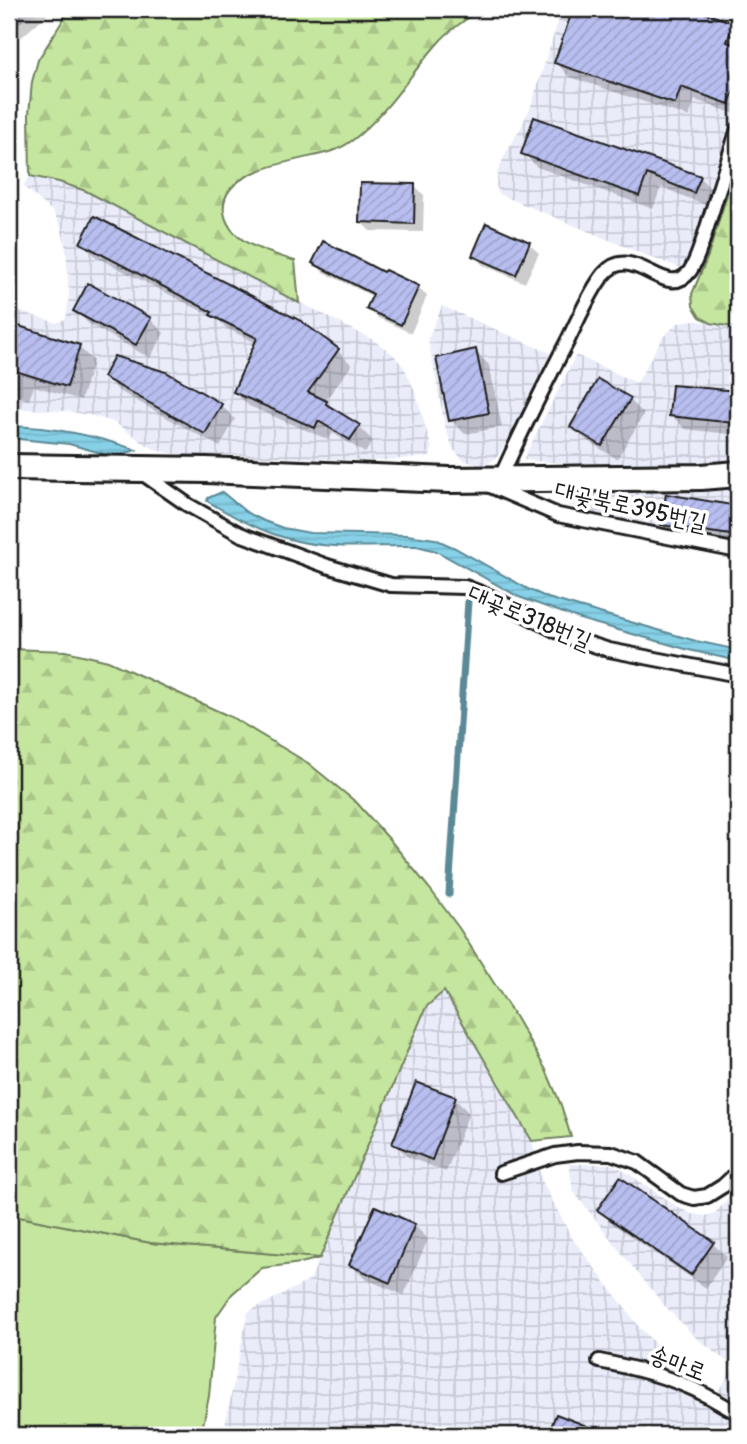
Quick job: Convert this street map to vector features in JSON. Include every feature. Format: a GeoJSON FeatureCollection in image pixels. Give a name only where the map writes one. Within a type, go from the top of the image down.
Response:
{"type":"FeatureCollection","features":[{"type":"Feature","properties":{"kind":"street"},"geometry":{"type":"LineString","coordinates":[[9,467],[206,470],[489,480],[687,478],[738,474]]}},
{"type":"Feature","properties":{"kind":"lane"},"geometry":{"type":"LineString","coordinates":[[489,480],[604,275],[615,265],[627,263],[667,280],[680,279],[690,271],[702,244],[738,129]]}},
{"type":"Feature","properties":{"kind":"lane","name":"대곶로318번길"},"geometry":{"type":"LineString","coordinates":[[136,469],[188,505],[240,534],[327,565],[391,585],[465,587],[491,597],[568,637],[609,650],[738,676]]}},
{"type":"Feature","properties":{"kind":"lane","name":"대곶북로395번길"},"geometry":{"type":"LineString","coordinates":[[489,480],[558,515],[738,551]]}},
{"type":"Feature","properties":{"kind":"lane"},"geometry":{"type":"LineString","coordinates":[[501,1173],[555,1155],[578,1152],[611,1153],[637,1162],[681,1194],[694,1198],[707,1196],[738,1172]]}},
{"type":"Feature","properties":{"kind":"lane","name":"송마로"},"geometry":{"type":"LineString","coordinates":[[599,1361],[662,1376],[691,1387],[738,1413]]}},
{"type":"Feature","properties":{"kind":"shaded area"},"geometry":{"type":"Polygon","coordinates":[[[9,9],[43,9],[9,29],[9,9]]]}},
{"type":"Feature","properties":{"kind":"shaded area"},"geometry":{"type":"Polygon","coordinates":[[[562,9],[738,9],[738,159],[700,274],[652,258],[499,194],[496,185],[498,171],[531,106],[562,9]]]}},
{"type":"Feature","properties":{"kind":"shaded area"},"geometry":{"type":"Polygon","coordinates":[[[30,176],[86,191],[373,340],[393,354],[405,369],[415,391],[432,449],[430,457],[373,461],[184,455],[158,451],[114,422],[89,415],[9,408],[9,308],[57,323],[66,318],[69,295],[66,249],[61,227],[53,212],[23,186],[30,176]]]}},
{"type":"Feature","properties":{"kind":"shaded area"},"geometry":{"type":"Polygon","coordinates":[[[442,306],[550,353],[509,438],[497,457],[486,465],[476,465],[462,459],[453,449],[445,426],[428,339],[442,306]]]}},
{"type":"Feature","properties":{"kind":"shaded area"},"geometry":{"type":"Polygon","coordinates":[[[692,320],[738,328],[738,462],[655,466],[523,460],[576,355],[637,383],[662,338],[678,323],[692,320]]]}},
{"type":"Feature","properties":{"kind":"shaded area"},"geometry":{"type":"Polygon","coordinates":[[[738,490],[738,543],[608,519],[576,511],[568,504],[568,497],[575,493],[738,490]]]}},
{"type":"Feature","properties":{"kind":"shaded area"},"geometry":{"type":"Polygon","coordinates":[[[444,991],[532,1141],[542,1181],[572,1238],[641,1329],[679,1369],[717,1393],[734,1367],[695,1337],[635,1270],[573,1191],[569,1164],[611,1164],[679,1208],[705,1216],[715,1213],[738,1188],[738,1435],[223,1435],[248,1312],[310,1280],[426,1007],[444,991]]]}},
{"type":"Feature","properties":{"kind":"green space"},"geometry":{"type":"Polygon","coordinates":[[[70,9],[481,9],[443,37],[391,102],[353,140],[332,151],[265,168],[234,185],[226,197],[224,212],[227,223],[234,232],[262,250],[295,261],[299,303],[86,191],[30,176],[29,114],[32,82],[38,60],[70,9]]]}},
{"type":"Feature","properties":{"kind":"green space"},"geometry":{"type":"Polygon","coordinates":[[[738,159],[738,328],[711,323],[700,317],[693,306],[692,294],[708,256],[738,159]]]}},
{"type":"Feature","properties":{"kind":"green space"},"geometry":{"type":"Polygon","coordinates":[[[9,649],[66,651],[108,661],[233,718],[308,763],[357,803],[430,889],[459,928],[546,1070],[571,1137],[532,1141],[444,991],[426,1007],[320,1258],[151,1243],[9,1215],[9,649]]]}},
{"type":"Feature","properties":{"kind":"green space"},"geometry":{"type":"Polygon","coordinates":[[[9,1215],[151,1243],[320,1258],[262,1268],[232,1294],[216,1317],[209,1396],[201,1435],[9,1435],[9,1215]]]}},
{"type":"Feature","properties":{"kind":"water"},"geometry":{"type":"Polygon","coordinates":[[[9,426],[73,433],[136,450],[115,457],[69,444],[9,438],[9,426]]]}},
{"type":"Feature","properties":{"kind":"water"},"geometry":{"type":"Polygon","coordinates":[[[222,492],[246,512],[283,528],[310,533],[407,535],[435,539],[548,598],[696,641],[738,650],[738,661],[583,620],[519,597],[436,551],[417,546],[312,544],[273,534],[207,501],[222,492]]]}},
{"type":"Feature","properties":{"kind":"building"},"geometry":{"type":"Polygon","coordinates":[[[573,9],[694,9],[734,23],[727,42],[738,46],[738,79],[729,104],[681,87],[675,104],[554,63],[573,9]]]}},
{"type":"Feature","properties":{"kind":"building"},"geometry":{"type":"Polygon","coordinates":[[[534,117],[701,176],[694,193],[647,174],[639,196],[521,154],[534,117]]]}},
{"type":"Feature","properties":{"kind":"building"},"geometry":{"type":"Polygon","coordinates":[[[360,183],[415,184],[414,224],[359,222],[360,183]]]}},
{"type":"Feature","properties":{"kind":"building"},"geometry":{"type":"Polygon","coordinates":[[[94,216],[301,321],[339,349],[308,392],[327,401],[326,404],[360,425],[350,440],[318,421],[315,428],[233,392],[257,338],[80,243],[94,216]]]}},
{"type":"Feature","properties":{"kind":"building"},"geometry":{"type":"Polygon","coordinates":[[[486,223],[530,242],[516,275],[472,256],[486,223]]]}},
{"type":"Feature","properties":{"kind":"building"},"geometry":{"type":"Polygon","coordinates":[[[323,241],[383,272],[385,270],[419,286],[401,325],[366,309],[373,294],[312,263],[323,241]]]}},
{"type":"Feature","properties":{"kind":"building"},"geometry":{"type":"Polygon","coordinates":[[[88,283],[151,318],[136,345],[73,311],[88,283]]]}},
{"type":"Feature","properties":{"kind":"building"},"geometry":{"type":"Polygon","coordinates":[[[9,323],[80,345],[67,387],[9,369],[9,323]]]}},
{"type":"Feature","properties":{"kind":"building"},"geometry":{"type":"Polygon","coordinates":[[[476,349],[489,413],[449,421],[436,358],[476,349]]]}},
{"type":"Feature","properties":{"kind":"building"},"geometry":{"type":"Polygon","coordinates":[[[114,356],[166,372],[222,404],[205,434],[103,377],[114,356]]]}},
{"type":"Feature","properties":{"kind":"building"},"geometry":{"type":"Polygon","coordinates":[[[598,379],[631,398],[602,446],[570,427],[598,379]]]}},
{"type":"Feature","properties":{"kind":"building"},"geometry":{"type":"Polygon","coordinates":[[[672,385],[737,391],[734,423],[669,416],[672,385]]]}},
{"type":"Feature","properties":{"kind":"building"},"geometry":{"type":"Polygon","coordinates":[[[666,494],[738,506],[738,536],[661,525],[666,494]]]}},
{"type":"Feature","properties":{"kind":"building"},"geometry":{"type":"Polygon","coordinates":[[[416,1082],[456,1097],[432,1160],[392,1144],[416,1082]]]}},
{"type":"Feature","properties":{"kind":"building"},"geometry":{"type":"Polygon","coordinates":[[[620,1177],[714,1242],[691,1275],[597,1210],[620,1177]]]}},
{"type":"Feature","properties":{"kind":"building"},"geometry":{"type":"Polygon","coordinates":[[[375,1206],[415,1224],[390,1283],[349,1265],[375,1206]]]}},
{"type":"Feature","properties":{"kind":"building"},"geometry":{"type":"Polygon","coordinates":[[[556,1414],[607,1434],[607,1435],[548,1435],[556,1414]]]}},
{"type":"Feature","properties":{"kind":"waterway"},"geometry":{"type":"LineString","coordinates":[[449,894],[468,601]]}}]}
